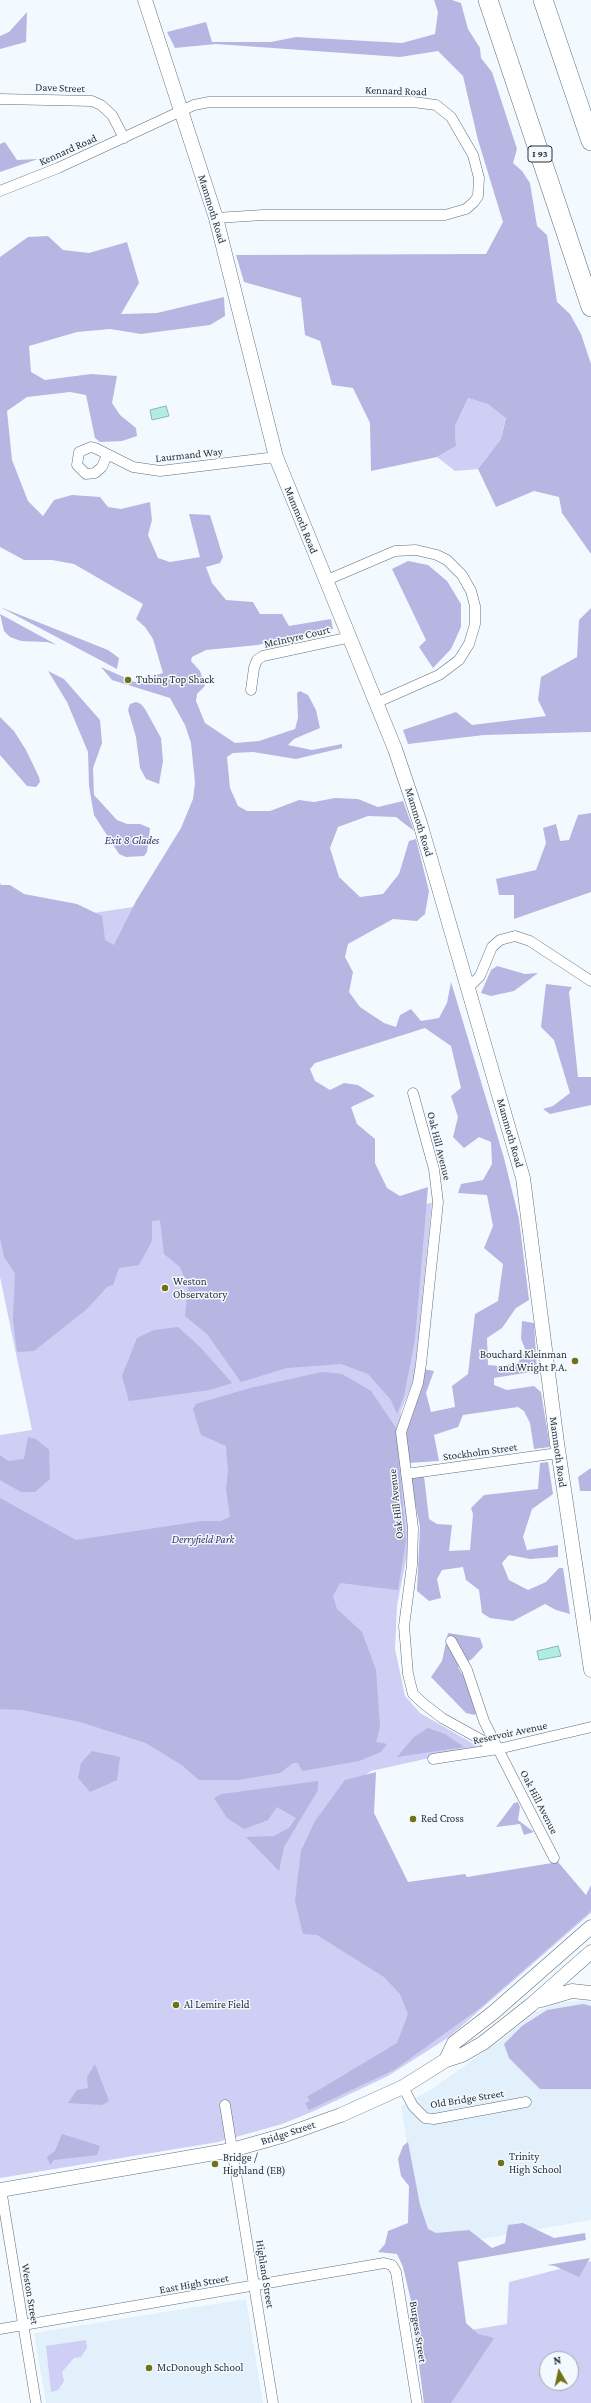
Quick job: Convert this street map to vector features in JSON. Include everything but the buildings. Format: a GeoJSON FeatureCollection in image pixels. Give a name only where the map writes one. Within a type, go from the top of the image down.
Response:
{"type":"FeatureCollection","features":[{"type":"Feature","properties":{"kind":"highway","name":"I 93"},"geometry":{"type":"LineString","coordinates":[[488,0],[591,308]]}},
{"type":"Feature","properties":{"kind":"highway"},"geometry":{"type":"LineString","coordinates":[[543,0],[591,141]]}},
{"type":"Feature","properties":{"kind":"main road","name":"Mammoth Road"},"geometry":{"type":"LineString","coordinates":[[145,0],[216,218],[276,456],[326,580],[378,702],[420,824],[526,1187],[558,1454],[591,1670]]}},
{"type":"Feature","properties":{"kind":"main road"},"geometry":{"type":"LineString","coordinates":[[446,2060],[454,2043],[494,2012],[591,1927]]}},
{"type":"Feature","properties":{"kind":"main road","name":"Bridge Street"},"geometry":{"type":"LineString","coordinates":[[0,2190],[232,2150],[317,2124],[403,2087],[446,2060],[462,2055],[483,2043],[531,2005],[591,1952]]}},
{"type":"Feature","properties":{"kind":"main road"},"geometry":{"type":"LineString","coordinates":[[531,2005],[560,1993],[581,1991],[591,1993]]}},
{"type":"Feature","properties":{"kind":"street","name":"Dave Street"},"geometry":{"type":"LineString","coordinates":[[0,99],[92,101],[101,105],[112,114],[124,138]]}},
{"type":"Feature","properties":{"kind":"street","name":"Kennard Road"},"geometry":{"type":"LineString","coordinates":[[0,191],[58,168],[201,102],[425,102],[436,105],[451,117],[473,155],[479,178],[478,196],[474,202],[466,209],[445,215],[263,215],[216,218]]}},
{"type":"Feature","properties":{"kind":"street","name":"Laurmand Way"},"geometry":{"type":"LineString","coordinates":[[107,455],[133,467],[160,472],[276,456]]}},
{"type":"Feature","properties":{"kind":"street"},"geometry":{"type":"LineString","coordinates":[[326,580],[395,551],[416,550],[432,553],[447,560],[462,574],[471,591],[475,606],[475,624],[469,644],[458,660],[439,675],[378,702]]}},
{"type":"Feature","properties":{"kind":"street","name":"McIntyre Court"},"geometry":{"type":"LineString","coordinates":[[251,690],[254,668],[257,660],[263,656],[351,637]]}},
{"type":"Feature","properties":{"kind":"street"},"geometry":{"type":"LineString","coordinates":[[468,988],[480,976],[492,947],[500,940],[515,936],[530,941],[591,981]]}},
{"type":"Feature","properties":{"kind":"street","name":"Oak Hill Avenue"},"geometry":{"type":"LineString","coordinates":[[413,1093],[434,1169],[438,1202],[418,1383],[401,1432],[413,1528],[412,1565],[404,1631],[404,1654],[410,1687],[414,1694],[424,1704],[442,1718],[498,1750],[554,1858]]}},
{"type":"Feature","properties":{"kind":"street","name":"Stockholm Street"},"geometry":{"type":"LineString","coordinates":[[406,1474],[558,1454]]}},
{"type":"Feature","properties":{"kind":"street"},"geometry":{"type":"LineString","coordinates":[[451,1641],[467,1670],[484,1721],[498,1750]]}},
{"type":"Feature","properties":{"kind":"street","name":"Reservoir Avenue"},"geometry":{"type":"LineString","coordinates":[[433,1759],[498,1750],[591,1727]]}},
{"type":"Feature","properties":{"kind":"street","name":"Old Bridge Street"},"geometry":{"type":"LineString","coordinates":[[403,2087],[413,2106],[425,2118],[434,2119],[526,2102]]}},
{"type":"Feature","properties":{"kind":"street","name":"Highland Street"},"geometry":{"type":"LineString","coordinates":[[225,2105],[273,2403]]}},
{"type":"Feature","properties":{"kind":"street","name":"Weston Street"},"geometry":{"type":"LineString","coordinates":[[0,2190],[36,2403]]}},
{"type":"Feature","properties":{"kind":"street","name":"East High Street"},"geometry":{"type":"LineString","coordinates":[[0,2329],[384,2263],[392,2266]]}},
{"type":"Feature","properties":{"kind":"street","name":"Burgess Street"},"geometry":{"type":"LineString","coordinates":[[392,2266],[396,2272],[417,2403]]}},
{"type":"Feature","properties":{"kind":"shaded area"},"geometry":{"type":"Polygon","coordinates":[[[166,406],[169,416],[152,420],[150,410],[166,406]]]}},
{"type":"Feature","properties":{"kind":"shaded area"},"geometry":{"type":"Polygon","coordinates":[[[558,1646],[561,1656],[539,1660],[537,1651],[558,1646]]]}},
{"type":"Feature","properties":{"kind":"shaded area","name":"Trinity High School"},"geometry":{"type":"Polygon","coordinates":[[[586,2000],[591,2002],[591,2220],[424,2249],[401,2106],[432,2089],[510,2033],[536,2012],[557,2003],[586,2000]]]}},
{"type":"Feature","properties":{"kind":"shaded area","name":"McDonough School"},"geometry":{"type":"Polygon","coordinates":[[[246,2299],[263,2403],[46,2403],[34,2333],[246,2299]]]}},
{"type":"Feature","properties":{"kind":"green space"},"geometry":{"type":"Polygon","coordinates":[[[434,0],[452,0],[461,3],[468,29],[480,48],[481,58],[492,72],[517,149],[513,163],[522,171],[530,183],[537,226],[547,235],[557,302],[570,314],[581,334],[591,364],[591,554],[562,513],[559,497],[534,491],[496,507],[478,469],[501,439],[506,418],[488,404],[468,398],[455,426],[456,446],[437,457],[371,471],[370,423],[353,388],[332,385],[320,341],[305,335],[301,298],[244,282],[236,255],[486,254],[503,222],[478,140],[463,76],[438,51],[400,57],[216,44],[175,48],[167,32],[206,22],[212,42],[271,42],[296,37],[402,43],[435,34],[438,12],[434,0]]]}},
{"type":"Feature","properties":{"kind":"green space"},"geometry":{"type":"Polygon","coordinates":[[[27,12],[26,42],[0,49],[0,36],[9,32],[27,12]]]}},
{"type":"Feature","properties":{"kind":"green space"},"geometry":{"type":"Polygon","coordinates":[[[5,142],[17,160],[38,159],[0,172],[0,144],[5,142]]]}},
{"type":"Feature","properties":{"kind":"green space"},"geometry":{"type":"Polygon","coordinates":[[[48,236],[63,250],[89,253],[127,242],[139,283],[121,314],[157,313],[224,297],[225,316],[210,325],[141,334],[110,329],[77,332],[29,346],[31,372],[45,380],[91,374],[117,376],[112,403],[120,415],[136,428],[137,436],[122,441],[100,442],[95,438],[86,395],[70,392],[27,397],[7,411],[12,460],[28,501],[43,516],[54,500],[72,495],[100,497],[108,507],[121,509],[150,502],[152,520],[148,535],[158,558],[170,562],[200,557],[189,514],[210,515],[223,557],[220,563],[206,567],[212,583],[226,600],[253,602],[260,614],[282,614],[289,626],[331,619],[333,629],[291,636],[258,645],[206,650],[192,657],[191,661],[200,671],[205,686],[197,694],[196,701],[205,723],[235,743],[259,741],[295,729],[298,718],[297,693],[300,691],[308,695],[316,710],[320,728],[294,739],[288,745],[312,750],[342,744],[342,748],[296,759],[253,752],[233,753],[227,757],[230,788],[238,806],[247,811],[270,811],[299,800],[314,802],[335,798],[358,799],[378,807],[403,801],[414,831],[396,817],[368,816],[338,827],[330,848],[339,877],[360,897],[383,894],[399,874],[409,841],[416,839],[429,891],[425,914],[417,921],[393,919],[348,944],[345,957],[353,972],[349,992],[360,1007],[384,1023],[396,1027],[400,1015],[411,1009],[421,1021],[439,1018],[447,1003],[451,982],[504,1158],[519,1219],[529,1300],[516,1308],[502,1328],[487,1338],[488,1365],[500,1366],[518,1363],[526,1351],[521,1339],[522,1321],[534,1323],[537,1371],[494,1378],[494,1385],[507,1390],[534,1386],[541,1392],[550,1447],[534,1449],[530,1423],[524,1411],[518,1407],[463,1415],[458,1427],[434,1435],[439,1461],[408,1463],[403,1433],[423,1369],[434,1371],[426,1393],[431,1412],[455,1407],[452,1386],[468,1374],[475,1314],[498,1301],[503,1264],[484,1248],[493,1226],[487,1195],[458,1193],[461,1184],[483,1180],[492,1164],[491,1142],[479,1137],[464,1148],[453,1137],[458,1117],[451,1096],[461,1088],[451,1046],[425,1028],[315,1063],[310,1069],[315,1081],[330,1090],[344,1083],[358,1085],[375,1096],[351,1107],[357,1124],[375,1139],[375,1163],[387,1188],[400,1196],[428,1187],[415,1339],[404,1396],[397,1414],[391,1400],[368,1374],[341,1364],[287,1368],[241,1382],[207,1334],[185,1316],[188,1286],[180,1267],[164,1254],[160,1220],[152,1221],[152,1241],[139,1265],[119,1268],[113,1285],[107,1287],[87,1309],[34,1351],[17,1352],[13,1320],[15,1273],[4,1257],[0,1238],[0,885],[10,885],[24,894],[77,904],[102,916],[105,940],[114,945],[136,901],[181,828],[193,799],[195,783],[191,743],[185,725],[170,698],[112,680],[101,667],[135,682],[163,673],[153,639],[145,627],[136,619],[143,604],[74,564],[52,560],[24,560],[0,547],[0,257],[28,237],[48,236]]]}},
{"type":"Feature","properties":{"kind":"green space"},"geometry":{"type":"Polygon","coordinates":[[[468,398],[489,404],[506,417],[501,439],[478,469],[455,471],[437,457],[456,446],[455,426],[468,398]]]}},
{"type":"Feature","properties":{"kind":"green space"},"geometry":{"type":"Polygon","coordinates":[[[408,561],[428,565],[447,581],[461,604],[461,627],[451,649],[433,668],[419,647],[426,640],[392,569],[408,561]]]}},
{"type":"Feature","properties":{"kind":"green space"},"geometry":{"type":"Polygon","coordinates":[[[0,607],[108,650],[119,658],[117,669],[0,607]]]}},
{"type":"Feature","properties":{"kind":"green space"},"geometry":{"type":"Polygon","coordinates":[[[591,608],[591,732],[484,735],[408,744],[403,730],[456,712],[472,725],[546,716],[538,700],[541,677],[577,657],[579,620],[591,608]]]}},
{"type":"Feature","properties":{"kind":"green space"},"geometry":{"type":"Polygon","coordinates":[[[0,614],[57,645],[47,642],[21,641],[10,637],[4,631],[0,614]]]}},
{"type":"Feature","properties":{"kind":"green space","name":"Exit 8 Glades"},"geometry":{"type":"Polygon","coordinates":[[[48,671],[64,679],[100,720],[102,743],[93,768],[94,795],[117,820],[127,824],[140,824],[150,828],[147,852],[144,856],[126,857],[119,854],[94,815],[89,786],[88,752],[67,702],[48,671]]]}},
{"type":"Feature","properties":{"kind":"green space"},"geometry":{"type":"Polygon","coordinates":[[[136,702],[141,704],[145,709],[161,738],[163,761],[159,784],[146,779],[140,768],[136,737],[128,710],[130,704],[136,702]]]}},
{"type":"Feature","properties":{"kind":"green space"},"geometry":{"type":"Polygon","coordinates":[[[0,717],[14,731],[26,750],[39,777],[40,782],[36,787],[27,786],[0,755],[0,717]]]}},
{"type":"Feature","properties":{"kind":"green space"},"geometry":{"type":"Polygon","coordinates":[[[591,813],[591,892],[514,919],[514,895],[499,895],[496,879],[536,870],[546,843],[543,828],[556,824],[560,841],[569,840],[578,815],[591,813]]]}},
{"type":"Feature","properties":{"kind":"green space","name":"Derryfield Park"},"geometry":{"type":"Polygon","coordinates":[[[0,883],[18,902],[80,915],[226,893],[279,1225],[432,1203],[414,1379],[401,1411],[398,1444],[408,1522],[407,1555],[397,1605],[395,1649],[405,1696],[420,1713],[479,1747],[371,1771],[347,1788],[411,1919],[591,1903],[591,1913],[449,2037],[388,2076],[314,2111],[282,2124],[218,2142],[0,2178],[0,1435],[32,1430],[0,1277],[0,883]]]}},
{"type":"Feature","properties":{"kind":"green space"},"geometry":{"type":"Polygon","coordinates":[[[497,966],[525,974],[538,973],[514,991],[491,996],[481,993],[491,970],[497,966]]]}},
{"type":"Feature","properties":{"kind":"green space"},"geometry":{"type":"Polygon","coordinates":[[[546,984],[572,987],[569,992],[578,1077],[591,1077],[591,1105],[550,1114],[543,1109],[553,1106],[570,1093],[554,1040],[541,1027],[546,984]]]}},
{"type":"Feature","properties":{"kind":"green space"},"geometry":{"type":"Polygon","coordinates":[[[178,1327],[201,1348],[232,1383],[210,1390],[129,1401],[122,1376],[137,1338],[154,1330],[178,1327]]]}},
{"type":"Feature","properties":{"kind":"green space"},"geometry":{"type":"Polygon","coordinates":[[[322,1372],[342,1374],[371,1391],[396,1428],[406,1541],[398,1590],[340,1583],[333,1596],[337,1609],[362,1632],[376,1670],[380,1727],[376,1742],[387,1744],[381,1752],[359,1761],[302,1771],[298,1763],[293,1763],[280,1773],[238,1780],[199,1780],[183,1766],[146,1743],[80,1722],[22,1710],[0,1709],[0,1498],[76,1540],[202,1521],[221,1521],[230,1517],[226,1489],[228,1471],[226,1446],[201,1435],[193,1409],[196,1404],[250,1388],[322,1372]]]}},
{"type":"Feature","properties":{"kind":"green space"},"geometry":{"type":"Polygon","coordinates":[[[28,1437],[36,1439],[49,1450],[50,1479],[35,1492],[21,1492],[0,1480],[0,1455],[8,1461],[24,1459],[28,1437]]]}},
{"type":"Feature","properties":{"kind":"green space"},"geometry":{"type":"Polygon","coordinates":[[[548,1462],[553,1494],[532,1509],[523,1537],[527,1550],[558,1545],[558,1557],[530,1559],[509,1555],[502,1563],[509,1580],[528,1590],[546,1582],[559,1568],[563,1568],[570,1614],[556,1610],[545,1604],[513,1621],[490,1618],[482,1613],[479,1590],[466,1580],[463,1567],[442,1570],[437,1579],[441,1598],[429,1601],[417,1591],[420,1527],[410,1477],[424,1476],[429,1519],[437,1524],[452,1525],[449,1551],[470,1550],[473,1514],[471,1508],[484,1495],[538,1489],[540,1463],[548,1462]]]}},
{"type":"Feature","properties":{"kind":"green space"},"geometry":{"type":"Polygon","coordinates":[[[591,1468],[591,1491],[580,1491],[578,1477],[591,1468]]]}},
{"type":"Feature","properties":{"kind":"green space"},"geometry":{"type":"Polygon","coordinates":[[[448,1633],[480,1638],[483,1647],[472,1659],[458,1667],[467,1682],[477,1709],[475,1715],[466,1713],[431,1677],[442,1661],[448,1633]]]}},
{"type":"Feature","properties":{"kind":"green space"},"geometry":{"type":"Polygon","coordinates":[[[428,1728],[445,1734],[464,1747],[397,1757],[414,1737],[428,1728]]]}},
{"type":"Feature","properties":{"kind":"green space"},"geometry":{"type":"Polygon","coordinates":[[[92,1751],[120,1757],[117,1780],[90,1792],[78,1778],[81,1763],[92,1751]]]}},
{"type":"Feature","properties":{"kind":"green space"},"geometry":{"type":"Polygon","coordinates":[[[376,1772],[374,1813],[408,1882],[465,1874],[467,1877],[558,1862],[586,1895],[591,1885],[591,1911],[480,2008],[394,2070],[309,2110],[305,2103],[310,2101],[307,2097],[397,2043],[408,2014],[400,1994],[384,1977],[317,1935],[303,1934],[295,1901],[301,1851],[315,1821],[345,1780],[376,1772]]]}},
{"type":"Feature","properties":{"kind":"green space"},"geometry":{"type":"Polygon","coordinates":[[[318,1781],[318,1790],[284,1847],[279,1871],[246,1837],[274,1836],[289,1828],[296,1818],[277,1807],[268,1820],[244,1829],[227,1818],[214,1798],[222,1794],[318,1781]]]}},
{"type":"Feature","properties":{"kind":"green space"},"geometry":{"type":"Polygon","coordinates":[[[518,1802],[520,1807],[518,1820],[534,1832],[524,1835],[520,1824],[496,1827],[514,1803],[518,1802]]]}},
{"type":"Feature","properties":{"kind":"green space"},"geometry":{"type":"Polygon","coordinates":[[[583,2004],[591,2006],[591,2089],[540,2089],[509,2058],[504,2044],[522,2026],[547,2010],[583,2004]]]}},
{"type":"Feature","properties":{"kind":"green space"},"geometry":{"type":"Polygon","coordinates":[[[95,2064],[109,2101],[102,2105],[68,2103],[77,2090],[88,2088],[87,2077],[95,2064]]]}},
{"type":"Feature","properties":{"kind":"green space"},"geometry":{"type":"Polygon","coordinates":[[[62,2134],[100,2146],[97,2155],[54,2160],[50,2165],[47,2157],[55,2151],[62,2134]]]}},
{"type":"Feature","properties":{"kind":"green space"},"geometry":{"type":"Polygon","coordinates":[[[408,2142],[420,2205],[428,2229],[436,2233],[469,2230],[492,2248],[505,2243],[508,2225],[523,2223],[554,2238],[585,2233],[586,2240],[458,2262],[466,2323],[478,2334],[494,2338],[451,2403],[424,2403],[411,2301],[403,2267],[397,2254],[378,2252],[385,2244],[388,2231],[408,2223],[409,2186],[401,2176],[398,2159],[403,2146],[408,2142]]]}},
{"type":"Feature","properties":{"kind":"green space"},"geometry":{"type":"Polygon","coordinates":[[[590,2258],[579,2277],[555,2266],[547,2265],[590,2258]]]}},
{"type":"Feature","properties":{"kind":"green space"},"geometry":{"type":"Polygon","coordinates":[[[591,2261],[591,2403],[424,2403],[416,2339],[507,2324],[509,2282],[591,2261]]]}},
{"type":"Feature","properties":{"kind":"green space"},"geometry":{"type":"Polygon","coordinates":[[[86,2340],[87,2348],[81,2357],[74,2358],[62,2372],[64,2381],[58,2390],[51,2392],[46,2346],[86,2340]]]}},
{"type":"Feature","properties":{"kind":"place","name":"Tubing Top Shack"},"geometry":{"type":"Point","coordinates":[128,680]}},
{"type":"Feature","properties":{"kind":"place","name":"Weston Observatory"},"geometry":{"type":"Point","coordinates":[165,1288]}},
{"type":"Feature","properties":{"kind":"place","name":"Bouchard Kleinman and Wright P.A."},"geometry":{"type":"Point","coordinates":[575,1361]}},
{"type":"Feature","properties":{"kind":"place","name":"Red Cross"},"geometry":{"type":"Point","coordinates":[413,1819]}},
{"type":"Feature","properties":{"kind":"place","name":"Al Lemire Field"},"geometry":{"type":"Point","coordinates":[176,2005]}},
{"type":"Feature","properties":{"kind":"place","name":"Trinity High School"},"geometry":{"type":"Point","coordinates":[501,2163]}},
{"type":"Feature","properties":{"kind":"place","name":"Bridge / Highland (EB)"},"geometry":{"type":"Point","coordinates":[215,2164]}},
{"type":"Feature","properties":{"kind":"place","name":"McDonough School"},"geometry":{"type":"Point","coordinates":[149,2368]}}]}
